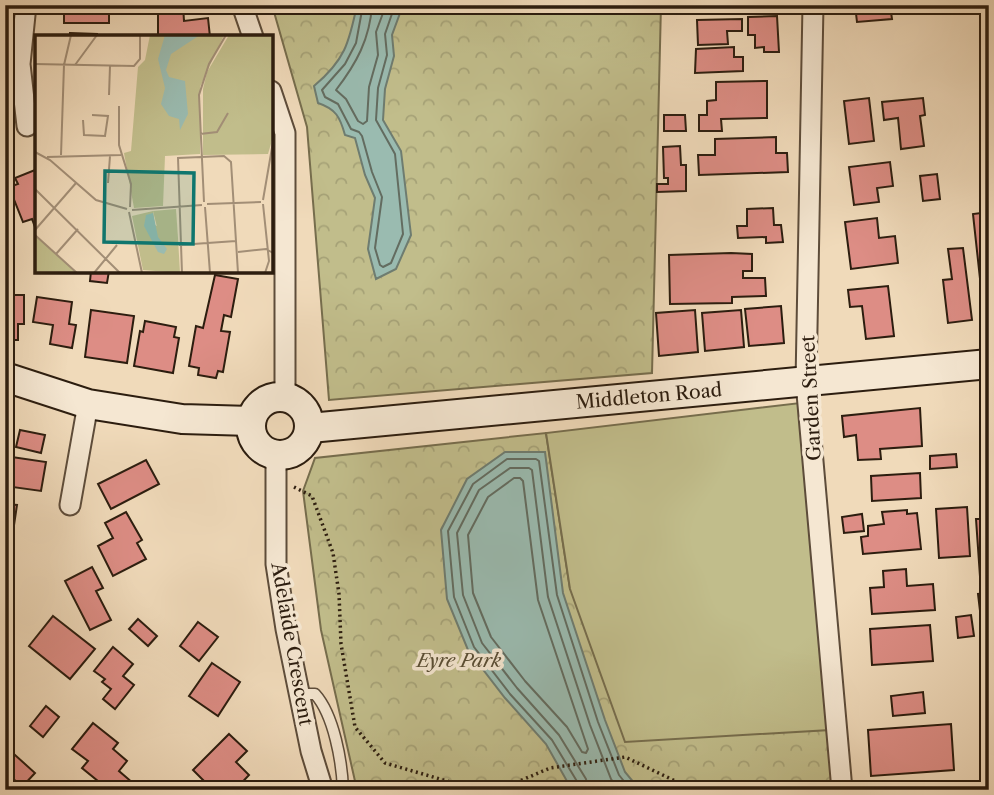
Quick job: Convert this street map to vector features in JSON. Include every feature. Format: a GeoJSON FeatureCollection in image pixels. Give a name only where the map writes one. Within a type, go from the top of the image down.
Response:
{"type":"FeatureCollection","features":[{"type":"Feature","properties":{"kind":"main road","name":"Middleton Road"},"geometry":{"type":"LineString","coordinates":[[310,428],[989,364]]}},
{"type":"Feature","properties":{"kind":"main road"},"geometry":{"type":"LineString","coordinates":[[5,377],[88,404],[182,419],[251,421]]}},
{"type":"Feature","properties":{"kind":"main road"},"geometry":{"type":"LineString","coordinates":[[285,396],[303,407],[310,428],[306,440],[276,467],[256,443],[251,433],[251,421],[254,410],[262,402],[285,396]]}},
{"type":"Feature","properties":{"kind":"street"},"geometry":{"type":"LineString","coordinates":[[26,5],[20,64],[27,126]]}},
{"type":"Feature","properties":{"kind":"street"},"geometry":{"type":"LineString","coordinates":[[242,5],[252,35]]}},
{"type":"Feature","properties":{"kind":"street","name":"Garden Street"},"geometry":{"type":"LineString","coordinates":[[813,5],[806,382],[842,790]]}},
{"type":"Feature","properties":{"kind":"street"},"geometry":{"type":"LineString","coordinates":[[273,97],[285,133],[285,396]]}},
{"type":"Feature","properties":{"kind":"street"},"geometry":{"type":"LineString","coordinates":[[70,505],[88,404]]}},
{"type":"Feature","properties":{"kind":"street","name":"Adelaide Crescent"},"geometry":{"type":"LineString","coordinates":[[276,467],[276,564],[286,629],[311,751],[323,790]]}},
{"type":"Feature","properties":{"kind":"lane"},"geometry":{"type":"LineString","coordinates":[[300,694],[316,694],[324,703],[342,768],[344,790]]}},
{"type":"Feature","properties":{"kind":"path"},"geometry":{"type":"LineString","coordinates":[[276,467],[312,496],[333,553],[339,594],[341,644],[355,727],[385,763],[478,790]]}},
{"type":"Feature","properties":{"kind":"path"},"geometry":{"type":"LineString","coordinates":[[508,790],[515,783],[550,768],[625,757],[692,789],[769,783],[787,790]]}},
{"type":"Feature","properties":{"kind":"green space"},"geometry":{"type":"Polygon","coordinates":[[[272,5],[661,5],[652,373],[329,400],[307,127],[272,5]]]}},
{"type":"Feature","properties":{"kind":"green space"},"geometry":{"type":"Polygon","coordinates":[[[800,403],[830,730],[625,742],[570,589],[546,433],[800,403]]]}},
{"type":"Feature","properties":{"kind":"green space","name":"Eyre Park"},"geometry":{"type":"Polygon","coordinates":[[[546,433],[570,589],[830,730],[834,790],[357,790],[321,630],[303,491],[315,458],[546,433]]]}},
{"type":"Feature","properties":{"kind":"water"},"geometry":{"type":"Polygon","coordinates":[[[357,5],[403,5],[392,35],[394,56],[385,89],[383,120],[401,151],[411,235],[396,269],[376,279],[368,249],[375,198],[365,175],[355,138],[345,135],[336,114],[318,103],[314,86],[333,68],[344,50],[357,5]]]}},
{"type":"Feature","properties":{"kind":"water"},"geometry":{"type":"Polygon","coordinates":[[[505,452],[545,452],[563,593],[625,772],[640,790],[572,790],[546,744],[505,698],[468,650],[447,599],[441,530],[467,479],[505,452]]]}},
{"type":"Feature","properties":{"kind":"building"},"geometry":{"type":"Polygon","coordinates":[[[64,5],[109,5],[109,23],[64,23],[64,5]]]}},
{"type":"Feature","properties":{"kind":"building"},"geometry":{"type":"Polygon","coordinates":[[[183,5],[184,21],[208,18],[210,35],[158,35],[158,7],[183,5]]]}},
{"type":"Feature","properties":{"kind":"building"},"geometry":{"type":"Polygon","coordinates":[[[743,5],[771,5],[771,8],[743,9],[743,5]]]}},
{"type":"Feature","properties":{"kind":"building"},"geometry":{"type":"Polygon","coordinates":[[[855,5],[890,5],[892,19],[857,22],[855,5]]]}},
{"type":"Feature","properties":{"kind":"building"},"geometry":{"type":"Polygon","coordinates":[[[777,16],[779,52],[764,52],[764,47],[755,48],[755,35],[748,35],[748,17],[777,16]]]}},
{"type":"Feature","properties":{"kind":"building"},"geometry":{"type":"Polygon","coordinates":[[[742,19],[742,31],[727,31],[728,44],[698,45],[697,20],[742,19]]]}},
{"type":"Feature","properties":{"kind":"building"},"geometry":{"type":"Polygon","coordinates":[[[70,33],[97,34],[97,35],[70,33]]]}},
{"type":"Feature","properties":{"kind":"building"},"geometry":{"type":"Polygon","coordinates":[[[734,47],[734,57],[743,57],[743,71],[695,73],[696,49],[734,47]]]}},
{"type":"Feature","properties":{"kind":"building"},"geometry":{"type":"Polygon","coordinates":[[[767,81],[767,118],[721,119],[722,131],[699,131],[699,115],[707,115],[707,101],[716,100],[716,82],[767,81]]]}},
{"type":"Feature","properties":{"kind":"building"},"geometry":{"type":"Polygon","coordinates":[[[869,98],[874,141],[849,144],[844,101],[869,98]]]}},
{"type":"Feature","properties":{"kind":"building"},"geometry":{"type":"Polygon","coordinates":[[[923,98],[925,115],[920,116],[924,146],[901,149],[898,118],[884,120],[882,102],[923,98]]]}},
{"type":"Feature","properties":{"kind":"building"},"geometry":{"type":"Polygon","coordinates":[[[664,115],[685,115],[686,131],[664,131],[664,115]]]}},
{"type":"Feature","properties":{"kind":"building"},"geometry":{"type":"Polygon","coordinates":[[[776,137],[776,153],[787,153],[788,172],[699,175],[698,155],[715,155],[715,139],[776,137]]]}},
{"type":"Feature","properties":{"kind":"building"},"geometry":{"type":"Polygon","coordinates":[[[680,146],[681,165],[686,165],[686,191],[657,192],[657,184],[668,184],[668,178],[664,178],[663,147],[680,146]]]}},
{"type":"Feature","properties":{"kind":"building"},"geometry":{"type":"Polygon","coordinates":[[[890,162],[893,186],[877,188],[879,202],[854,205],[849,167],[890,162]]]}},
{"type":"Feature","properties":{"kind":"building"},"geometry":{"type":"Polygon","coordinates":[[[35,170],[35,227],[32,219],[23,222],[9,187],[18,184],[15,178],[35,170]]]}},
{"type":"Feature","properties":{"kind":"building"},"geometry":{"type":"Polygon","coordinates":[[[937,174],[940,199],[923,201],[920,176],[937,174]]]}},
{"type":"Feature","properties":{"kind":"building"},"geometry":{"type":"Polygon","coordinates":[[[773,208],[774,225],[781,225],[783,242],[766,243],[766,237],[738,238],[737,226],[747,226],[747,209],[773,208]]]}},
{"type":"Feature","properties":{"kind":"building"},"geometry":{"type":"Polygon","coordinates":[[[989,212],[989,325],[985,325],[973,214],[989,212]]]}},
{"type":"Feature","properties":{"kind":"building"},"geometry":{"type":"Polygon","coordinates":[[[877,218],[879,238],[895,236],[898,263],[851,269],[845,222],[877,218]]]}},
{"type":"Feature","properties":{"kind":"building"},"geometry":{"type":"Polygon","coordinates":[[[963,248],[972,320],[948,323],[943,280],[952,279],[948,249],[963,248]]]}},
{"type":"Feature","properties":{"kind":"building"},"geometry":{"type":"Polygon","coordinates":[[[752,254],[752,271],[743,271],[743,278],[765,278],[766,296],[732,297],[732,303],[670,304],[669,255],[752,254]]]}},
{"type":"Feature","properties":{"kind":"building"},"geometry":{"type":"Polygon","coordinates":[[[91,273],[109,273],[107,283],[90,281],[91,273]]]}},
{"type":"Feature","properties":{"kind":"building"},"geometry":{"type":"Polygon","coordinates":[[[215,275],[238,279],[231,317],[224,315],[221,331],[230,332],[223,372],[218,371],[216,378],[198,375],[199,368],[189,366],[196,326],[203,328],[215,275]]]}},
{"type":"Feature","properties":{"kind":"building"},"geometry":{"type":"Polygon","coordinates":[[[888,286],[894,336],[866,339],[862,306],[850,307],[848,290],[888,286]]]}},
{"type":"Feature","properties":{"kind":"building"},"geometry":{"type":"Polygon","coordinates":[[[5,295],[24,295],[24,324],[18,324],[18,340],[5,340],[5,295]]]}},
{"type":"Feature","properties":{"kind":"building"},"geometry":{"type":"Polygon","coordinates":[[[37,297],[72,302],[69,324],[76,325],[72,348],[50,344],[53,325],[33,322],[37,297]]]}},
{"type":"Feature","properties":{"kind":"building"},"geometry":{"type":"Polygon","coordinates":[[[781,306],[784,343],[749,346],[745,309],[781,306]]]}},
{"type":"Feature","properties":{"kind":"building"},"geometry":{"type":"Polygon","coordinates":[[[91,310],[134,316],[127,363],[85,357],[91,310]]]}},
{"type":"Feature","properties":{"kind":"building"},"geometry":{"type":"Polygon","coordinates":[[[695,310],[698,352],[659,356],[656,313],[695,310]]]}},
{"type":"Feature","properties":{"kind":"building"},"geometry":{"type":"Polygon","coordinates":[[[741,310],[744,347],[705,351],[702,313],[741,310]]]}},
{"type":"Feature","properties":{"kind":"building"},"geometry":{"type":"Polygon","coordinates":[[[145,321],[176,327],[174,337],[179,338],[173,373],[134,366],[140,331],[143,332],[145,321]]]}},
{"type":"Feature","properties":{"kind":"building"},"geometry":{"type":"Polygon","coordinates":[[[920,408],[922,446],[880,449],[881,459],[858,460],[856,435],[844,437],[842,416],[920,408]]]}},
{"type":"Feature","properties":{"kind":"building"},"geometry":{"type":"Polygon","coordinates":[[[20,430],[45,435],[41,453],[16,447],[20,430]]]}},
{"type":"Feature","properties":{"kind":"building"},"geometry":{"type":"Polygon","coordinates":[[[956,454],[957,467],[930,469],[930,456],[956,454]]]}},
{"type":"Feature","properties":{"kind":"building"},"geometry":{"type":"Polygon","coordinates":[[[5,456],[46,462],[41,491],[5,486],[5,456]]]}},
{"type":"Feature","properties":{"kind":"building"},"geometry":{"type":"Polygon","coordinates":[[[146,460],[159,484],[111,509],[98,484],[146,460]]]}},
{"type":"Feature","properties":{"kind":"building"},"geometry":{"type":"Polygon","coordinates":[[[920,473],[921,498],[872,501],[871,476],[920,473]]]}},
{"type":"Feature","properties":{"kind":"building"},"geometry":{"type":"Polygon","coordinates":[[[5,504],[17,505],[10,552],[5,551],[5,504]]]}},
{"type":"Feature","properties":{"kind":"building"},"geometry":{"type":"Polygon","coordinates":[[[967,507],[970,556],[939,558],[936,509],[967,507]]]}},
{"type":"Feature","properties":{"kind":"building"},"geometry":{"type":"Polygon","coordinates":[[[907,510],[907,514],[917,513],[921,549],[863,554],[861,537],[868,536],[868,526],[884,524],[882,512],[907,510]]]}},
{"type":"Feature","properties":{"kind":"building"},"geometry":{"type":"Polygon","coordinates":[[[126,512],[142,540],[137,543],[146,559],[113,576],[98,546],[113,538],[105,523],[126,512]]]}},
{"type":"Feature","properties":{"kind":"building"},"geometry":{"type":"Polygon","coordinates":[[[862,514],[864,531],[844,533],[842,517],[862,514]]]}},
{"type":"Feature","properties":{"kind":"building"},"geometry":{"type":"Polygon","coordinates":[[[976,519],[989,519],[989,591],[981,591],[976,519]]]}},
{"type":"Feature","properties":{"kind":"building"},"geometry":{"type":"Polygon","coordinates":[[[92,567],[103,588],[96,591],[111,620],[90,630],[65,581],[92,567]]]}},
{"type":"Feature","properties":{"kind":"building"},"geometry":{"type":"Polygon","coordinates":[[[906,569],[907,586],[933,584],[935,610],[872,614],[870,588],[884,587],[883,571],[906,569]]]}},
{"type":"Feature","properties":{"kind":"building"},"geometry":{"type":"Polygon","coordinates":[[[989,593],[989,610],[980,611],[978,594],[989,593]]]}},
{"type":"Feature","properties":{"kind":"building"},"geometry":{"type":"Polygon","coordinates":[[[971,615],[974,636],[958,638],[956,617],[971,615]]]}},
{"type":"Feature","properties":{"kind":"building"},"geometry":{"type":"Polygon","coordinates":[[[53,616],[95,649],[70,679],[29,646],[53,616]]]}},
{"type":"Feature","properties":{"kind":"building"},"geometry":{"type":"Polygon","coordinates":[[[989,618],[989,635],[986,635],[984,619],[989,618]]]}},
{"type":"Feature","properties":{"kind":"building"},"geometry":{"type":"Polygon","coordinates":[[[138,619],[157,636],[148,646],[129,629],[138,619]]]}},
{"type":"Feature","properties":{"kind":"building"},"geometry":{"type":"Polygon","coordinates":[[[198,622],[218,637],[199,661],[180,646],[198,622]]]}},
{"type":"Feature","properties":{"kind":"building"},"geometry":{"type":"Polygon","coordinates":[[[930,625],[933,661],[872,665],[870,629],[930,625]]]}},
{"type":"Feature","properties":{"kind":"building"},"geometry":{"type":"Polygon","coordinates":[[[113,647],[133,664],[123,676],[134,685],[115,709],[103,699],[111,689],[102,682],[105,679],[94,671],[113,647]]]}},
{"type":"Feature","properties":{"kind":"building"},"geometry":{"type":"Polygon","coordinates":[[[212,663],[240,682],[218,716],[189,696],[212,663]]]}},
{"type":"Feature","properties":{"kind":"building"},"geometry":{"type":"Polygon","coordinates":[[[923,692],[925,713],[893,716],[891,696],[923,692]]]}},
{"type":"Feature","properties":{"kind":"building"},"geometry":{"type":"Polygon","coordinates":[[[46,706],[59,717],[43,737],[30,726],[46,706]]]}},
{"type":"Feature","properties":{"kind":"building"},"geometry":{"type":"Polygon","coordinates":[[[93,723],[118,743],[113,749],[127,761],[119,771],[133,783],[127,790],[109,790],[82,768],[88,761],[72,749],[93,723]]]}},
{"type":"Feature","properties":{"kind":"building"},"geometry":{"type":"Polygon","coordinates":[[[951,724],[954,770],[871,776],[868,730],[951,724]]]}},
{"type":"Feature","properties":{"kind":"building"},"geometry":{"type":"Polygon","coordinates":[[[229,734],[247,751],[236,762],[249,775],[235,790],[208,790],[210,787],[193,770],[229,734]]]}},
{"type":"Feature","properties":{"kind":"building"},"geometry":{"type":"Polygon","coordinates":[[[5,746],[35,773],[22,787],[5,771],[5,746]]]}}]}
